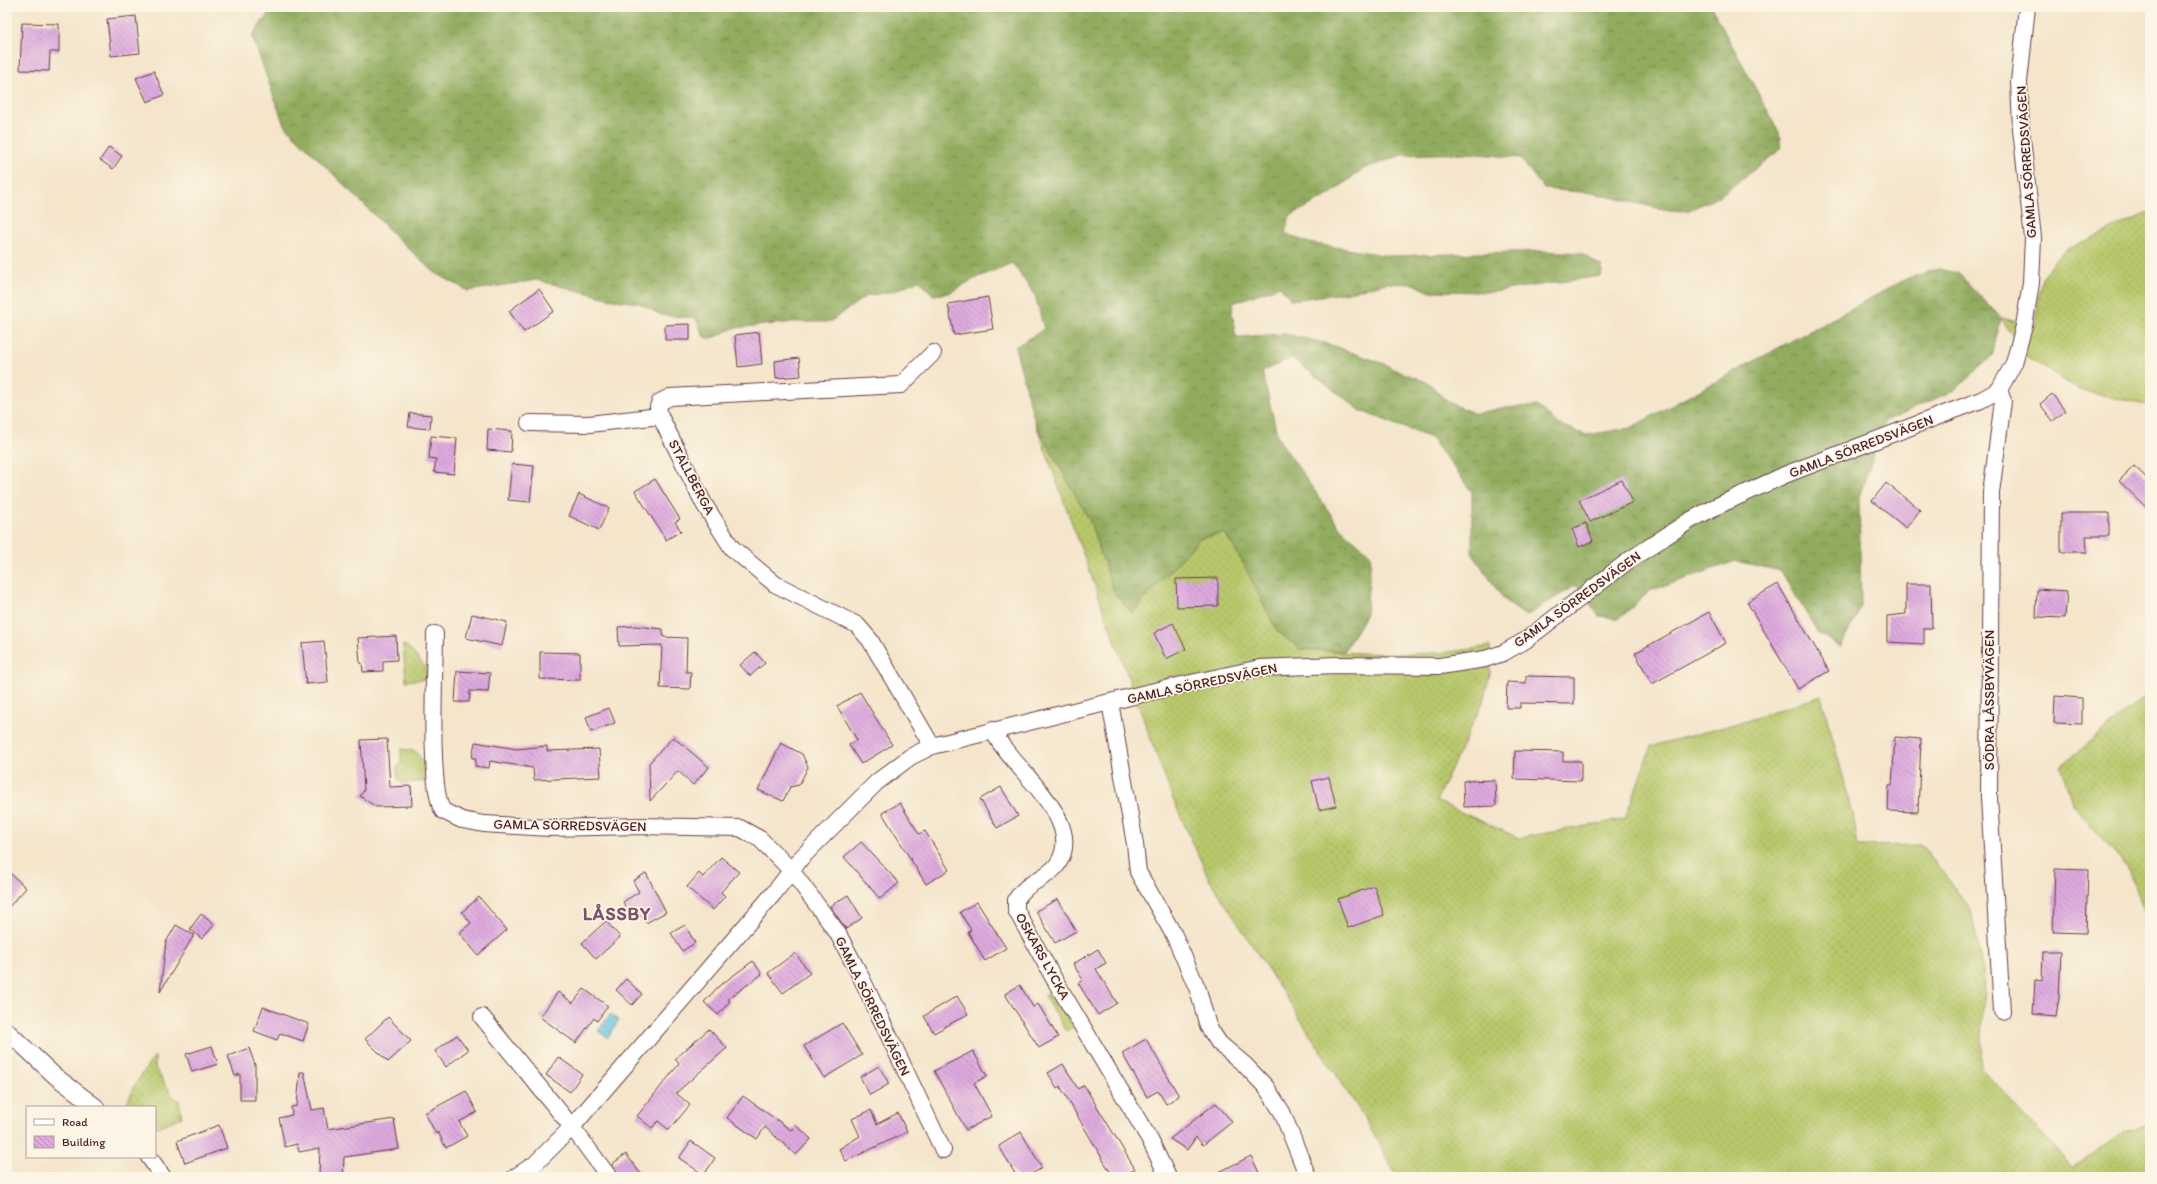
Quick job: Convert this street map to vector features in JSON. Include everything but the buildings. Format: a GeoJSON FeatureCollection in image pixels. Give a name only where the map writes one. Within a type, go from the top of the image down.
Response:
{"type":"FeatureCollection","features":[{"type":"Feature","properties":{"kind":"street","name":"GAMLA SÖRREDSVÄGEN"},"geometry":{"type":"LineString","coordinates":[[515,1177],[535,1164],[572,1127],[774,893],[791,870],[829,828],[876,782],[910,757],[932,746],[993,730],[1260,668],[1337,665],[1440,666],[1485,659],[1503,653],[1526,640],[1628,561],[1689,521],[1715,507],[1787,474],[1981,400],[1999,390],[2014,363],[2024,326],[2031,283],[2033,238],[2022,129],[2019,82],[2027,7]]}},
{"type":"Feature","properties":{"kind":"street"},"geometry":{"type":"LineString","coordinates":[[529,423],[589,424],[660,416],[658,407],[666,398],[901,385],[934,353]]}},
{"type":"Feature","properties":{"kind":"street","name":"SÖDRA LÅSSBYVÄGEN"},"geometry":{"type":"LineString","coordinates":[[1999,390],[2003,401],[1991,493],[1989,798],[2002,1011]]}},
{"type":"Feature","properties":{"kind":"street","name":"STALLBERGA"},"geometry":{"type":"LineString","coordinates":[[660,416],[704,504],[732,548],[775,584],[857,625],[870,640],[932,746]]}},
{"type":"Feature","properties":{"kind":"street","name":"GAMLA SÖRREDSVÄGEN"},"geometry":{"type":"LineString","coordinates":[[435,634],[434,742],[436,792],[440,808],[446,814],[462,820],[484,824],[535,827],[740,828],[760,838],[791,870],[820,908],[853,961],[943,1150]]}},
{"type":"Feature","properties":{"kind":"street"},"geometry":{"type":"LineString","coordinates":[[1110,702],[1135,844],[1138,872],[1174,935],[1198,990],[1208,1026],[1219,1043],[1245,1065],[1266,1087],[1282,1112],[1308,1177]]}},
{"type":"Feature","properties":{"kind":"street","name":"OSKARS LYCKA"},"geometry":{"type":"LineString","coordinates":[[993,730],[998,741],[1052,806],[1064,837],[1062,854],[1057,865],[1022,891],[1016,900],[1016,910],[1053,977],[1150,1140],[1168,1177]]}},
{"type":"Feature","properties":{"kind":"street"},"geometry":{"type":"LineString","coordinates":[[482,1017],[572,1127],[609,1177]]}},
{"type":"Feature","properties":{"kind":"street"},"geometry":{"type":"LineString","coordinates":[[7,1031],[55,1076],[95,1106]]}},
{"type":"Feature","properties":{"kind":"street"},"geometry":{"type":"LineString","coordinates":[[150,1158],[163,1177]]}},
{"type":"Feature","properties":{"kind":"green space"},"geometry":{"type":"Polygon","coordinates":[[[273,7],[1714,7],[1713,10],[1779,132],[1781,149],[1718,197],[1687,211],[1666,210],[1593,193],[1544,189],[1520,158],[1468,153],[1402,155],[1363,169],[1329,195],[1290,216],[1285,233],[1309,243],[1390,256],[1540,251],[1581,253],[1603,267],[1601,276],[1492,292],[1428,291],[1414,284],[1387,283],[1344,293],[1291,300],[1280,286],[1233,303],[1232,312],[1236,337],[1285,334],[1328,344],[1385,364],[1393,369],[1429,383],[1448,402],[1476,414],[1500,408],[1537,406],[1560,425],[1586,435],[1630,428],[1908,278],[1938,269],[1958,273],[2001,318],[1992,356],[1955,390],[1885,421],[1859,497],[1861,606],[1841,647],[1818,633],[1781,571],[1736,561],[1650,591],[1619,619],[1599,616],[1576,585],[1526,616],[1505,601],[1472,553],[1472,492],[1431,438],[1361,411],[1292,358],[1262,371],[1278,438],[1341,529],[1371,555],[1366,614],[1344,651],[1300,649],[1277,631],[1242,561],[1225,533],[1200,538],[1132,613],[1114,592],[1089,519],[1035,422],[1015,347],[1044,329],[1035,295],[1012,263],[972,280],[949,293],[933,295],[919,280],[894,291],[866,296],[830,322],[795,322],[734,328],[711,339],[703,336],[696,318],[661,315],[639,303],[615,300],[536,280],[468,291],[434,272],[391,232],[284,125],[252,36],[273,7]]]}},
{"type":"Feature","properties":{"kind":"green space"},"geometry":{"type":"Polygon","coordinates":[[[2150,212],[2150,406],[2079,390],[2026,356],[2001,318],[2035,326],[2042,276],[2063,251],[2150,212]]]}},
{"type":"Feature","properties":{"kind":"green space"},"geometry":{"type":"Polygon","coordinates":[[[1035,422],[1089,519],[1114,592],[1132,613],[1200,538],[1225,533],[1300,649],[1419,654],[1466,650],[1490,646],[1490,674],[1483,702],[1436,801],[1519,838],[1625,819],[1651,746],[1743,722],[1821,696],[1853,813],[1858,846],[1922,845],[1971,910],[1984,977],[1981,1068],[2073,1168],[2125,1131],[2150,1124],[2150,1177],[1397,1177],[1365,1119],[1209,879],[1172,797],[1035,422]]]}},
{"type":"Feature","properties":{"kind":"green space"},"geometry":{"type":"Polygon","coordinates":[[[403,645],[408,647],[426,668],[427,678],[406,681],[403,645]]]}},
{"type":"Feature","properties":{"kind":"green space"},"geometry":{"type":"Polygon","coordinates":[[[2150,696],[2150,929],[2129,869],[2073,806],[2061,766],[2144,697],[2150,696]]]}},
{"type":"Feature","properties":{"kind":"green space"},"geometry":{"type":"Polygon","coordinates":[[[401,749],[415,751],[428,768],[430,781],[401,783],[398,779],[397,767],[401,764],[401,749]]]}},
{"type":"Feature","properties":{"kind":"green space"},"geometry":{"type":"Polygon","coordinates":[[[1053,990],[1075,1026],[1066,1031],[1044,996],[1053,990]]]}},
{"type":"Feature","properties":{"kind":"green space"},"geometry":{"type":"Polygon","coordinates":[[[155,1056],[155,1068],[174,1098],[179,1100],[182,1117],[156,1128],[156,1106],[127,1106],[135,1085],[155,1056]]]}},
{"type":"Feature","properties":{"kind":"water"},"geometry":{"type":"Polygon","coordinates":[[[610,1014],[619,1020],[608,1038],[598,1031],[610,1014]]]}},
{"type":"Feature","properties":{"kind":"district","name":"LÅSSBY"},"geometry":{"type":"Point","coordinates":[617,914]}}]}
